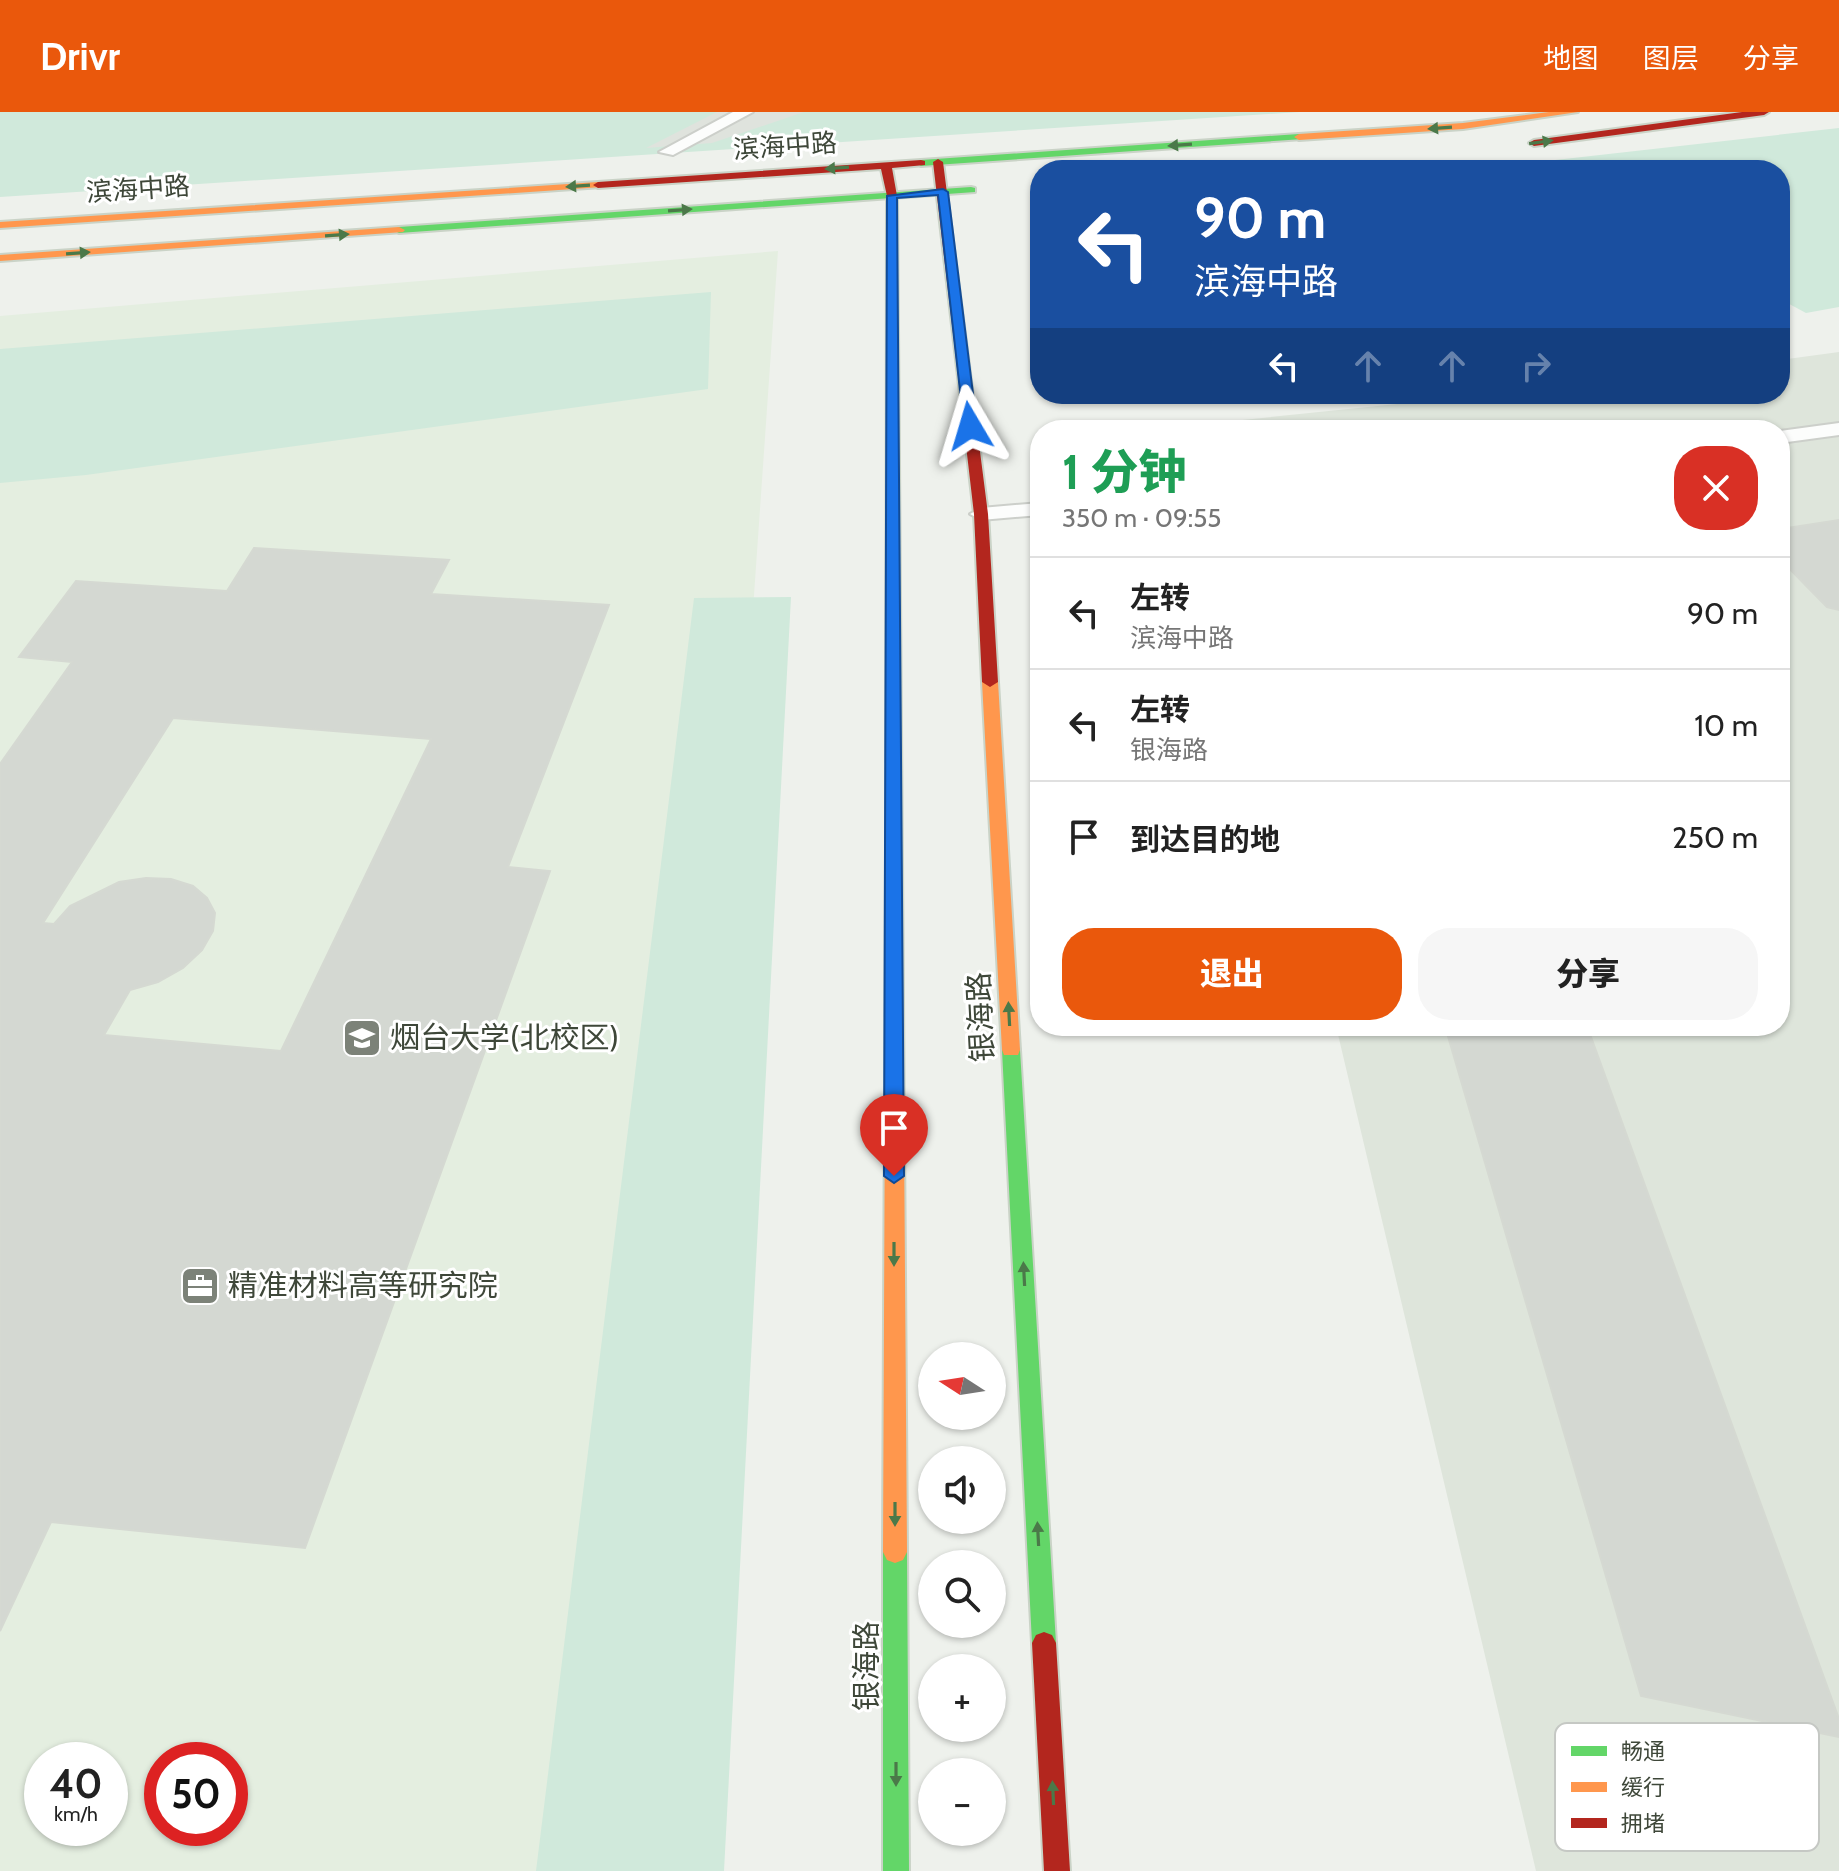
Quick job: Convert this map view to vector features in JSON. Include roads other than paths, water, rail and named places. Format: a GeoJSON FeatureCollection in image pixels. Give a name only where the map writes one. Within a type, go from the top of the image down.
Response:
{"type":"FeatureCollection","features":[{"type":"Feature","properties":{"kind":"main road","name":"滨海中路"},"geometry":{"type":"LineString","coordinates":[[0,225],[1463,126],[1573,112]]}},
{"type":"Feature","properties":{"kind":"main road"},"geometry":{"type":"LineString","coordinates":[[1521,144],[1764,112]]}},
{"type":"Feature","properties":{"kind":"main road","name":"银海路"},"geometry":{"type":"LineString","coordinates":[[938,162],[981,514],[1057,1871]]}},
{"type":"Feature","properties":{"kind":"main road","name":"银海路"},"geometry":{"type":"LineString","coordinates":[[886,165],[892,196],[896,1871]]}},
{"type":"Feature","properties":{"kind":"main road","name":"滨海中路"},"geometry":{"type":"LineString","coordinates":[[0,258],[984,188]]}},
{"type":"Feature","properties":{"kind":"lane"},"geometry":{"type":"LineString","coordinates":[[667,152],[745,112]]}},
{"type":"Feature","properties":{"kind":"lane"},"geometry":{"type":"LineString","coordinates":[[1790,436],[1839,429]]}},
{"type":"Feature","properties":{"kind":"lane"},"geometry":{"type":"LineString","coordinates":[[981,514],[1030,510]]}},
{"type":"Feature","properties":{"kind":"place","name":"烟台大学(北校区)"},"geometry":{"type":"Point","coordinates":[362,1038]}},
{"type":"Feature","properties":{"kind":"place","name":"精准材料高等研究院"},"geometry":{"type":"Point","coordinates":[200,1286]}}]}
